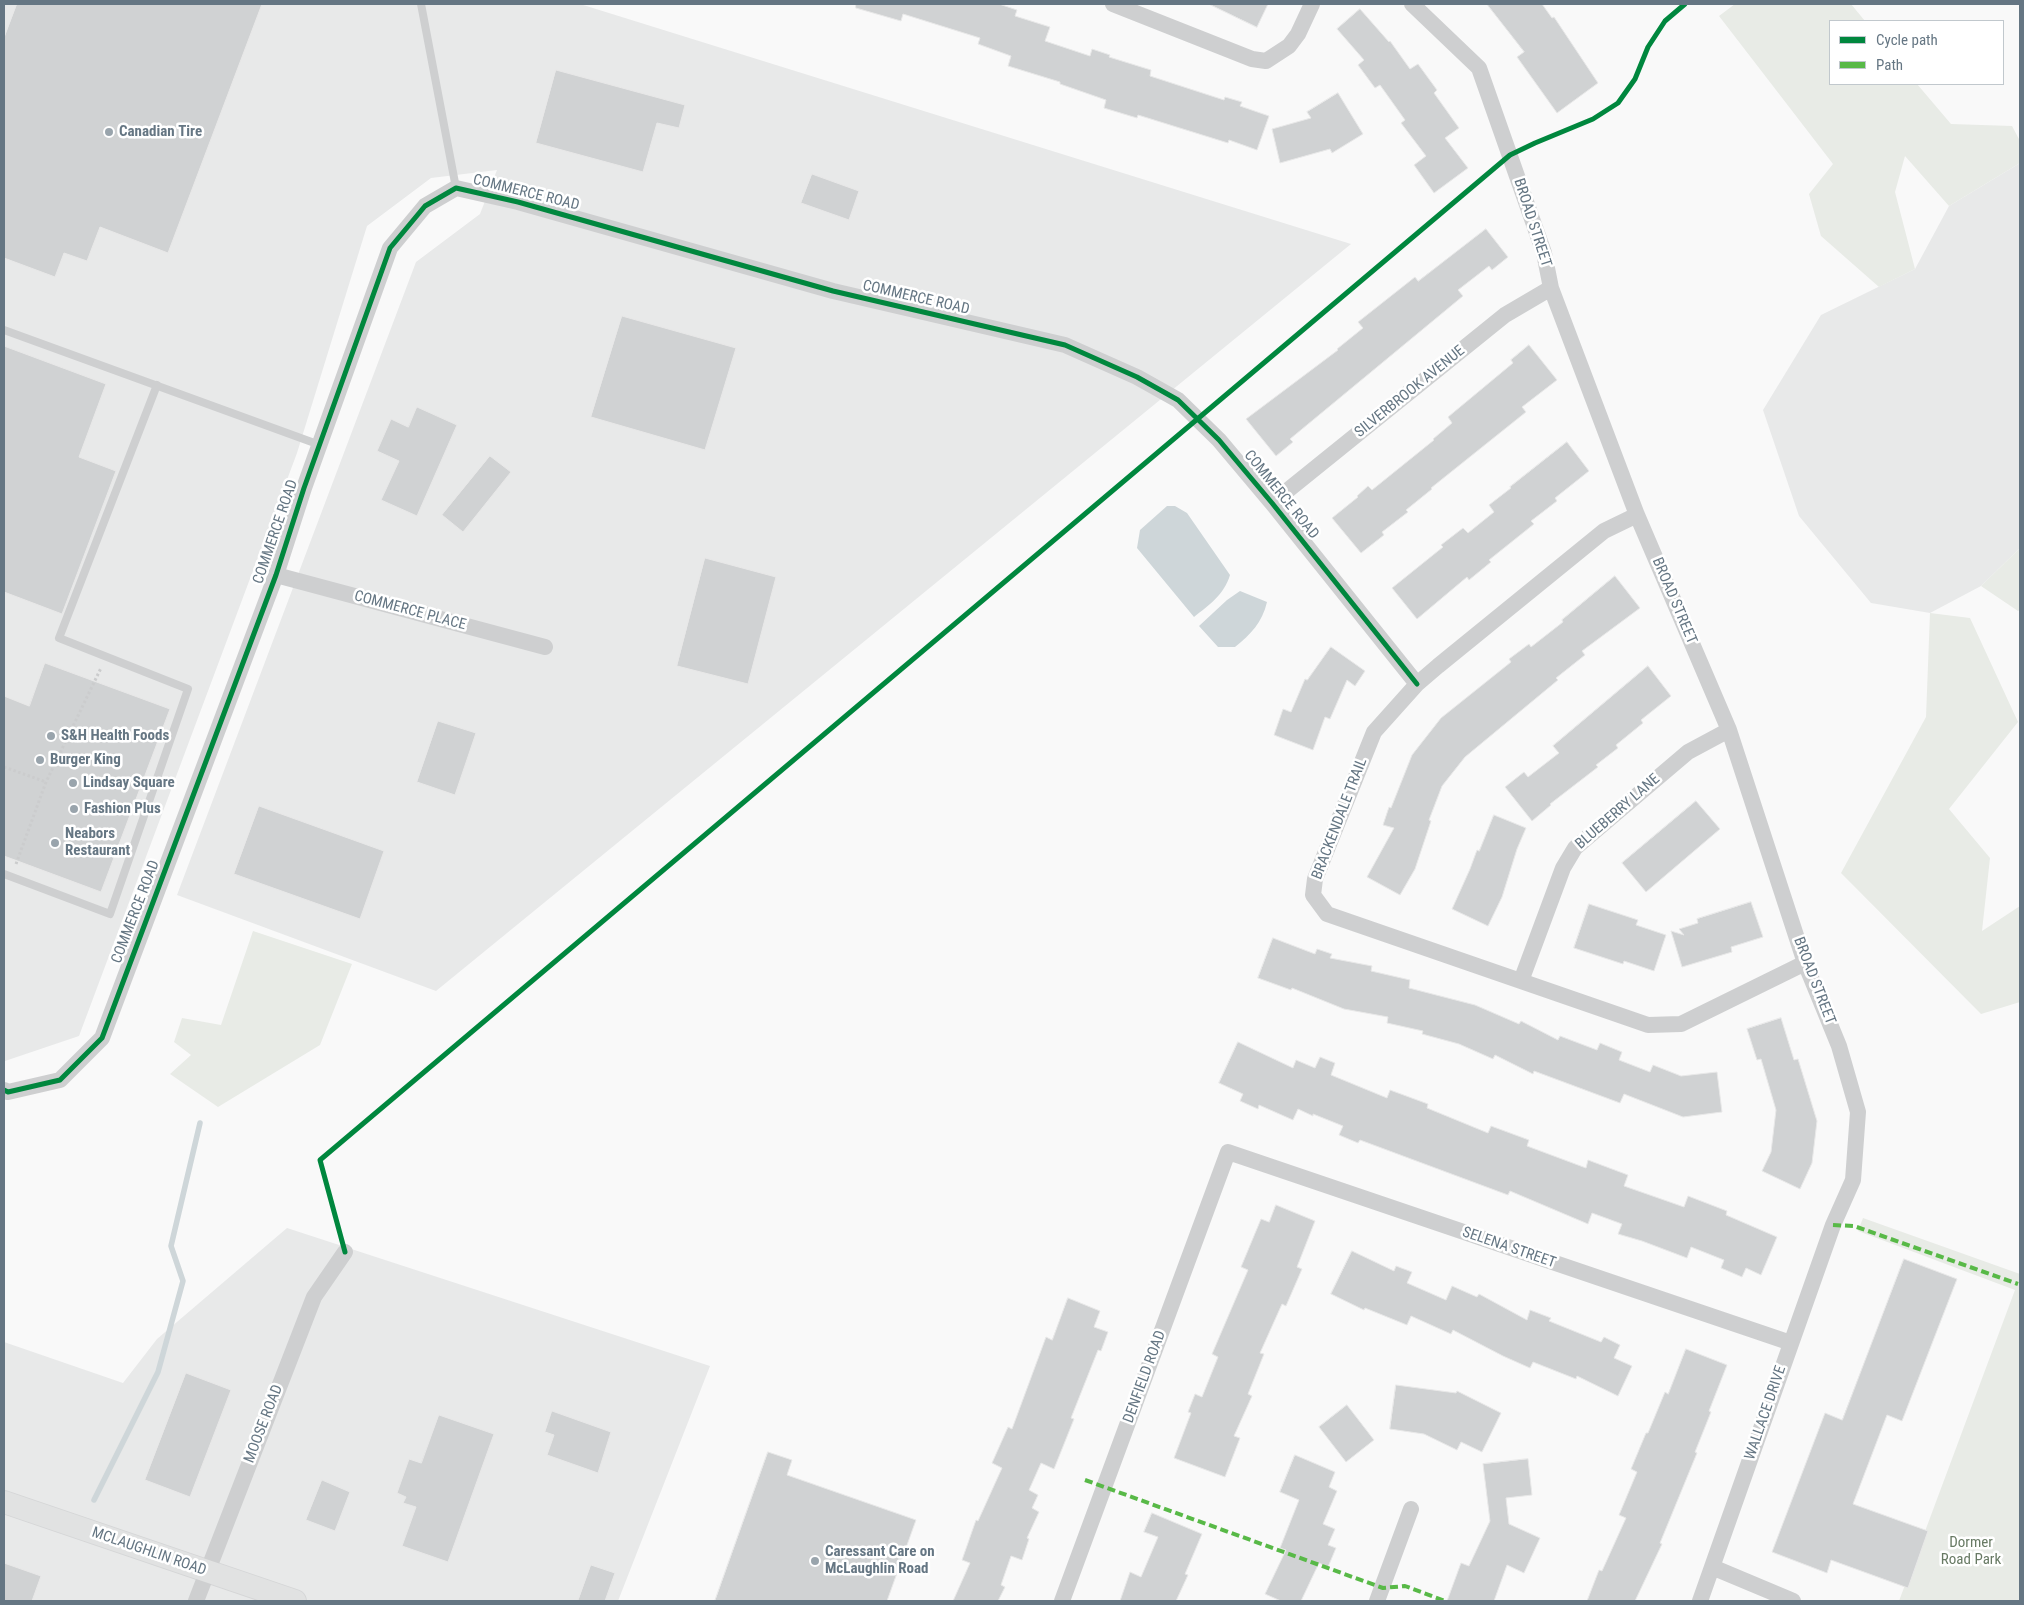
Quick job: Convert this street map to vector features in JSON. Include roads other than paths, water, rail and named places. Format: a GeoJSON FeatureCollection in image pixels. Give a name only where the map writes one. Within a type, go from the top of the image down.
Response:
{"type":"FeatureCollection","features":[{"type":"Feature","properties":{"kind":"street"},"geometry":{"type":"LineString","coordinates":[[1113,4],[1252,59],[1266,61],[1289,46],[1298,34],[1312,4]]}},
{"type":"Feature","properties":{"kind":"street","name":"BROAD STREET"},"geometry":{"type":"LineString","coordinates":[[1412,4],[1479,68],[1544,253],[1551,288],[1637,516],[1729,730],[1805,963],[1839,1046],[1858,1112],[1853,1180],[1833,1225]]}},
{"type":"Feature","properties":{"kind":"street","name":"COMMERCE ROAD"},"geometry":{"type":"LineString","coordinates":[[4,1090],[8,1092],[60,1080],[102,1038],[276,575],[390,248],[424,206],[456,188],[518,202],[832,291],[1065,345],[1137,377],[1178,400],[1219,440],[1417,684]]}},
{"type":"Feature","properties":{"kind":"street","name":"SILVERBROOK AVENUE"},"geometry":{"type":"LineString","coordinates":[[1272,503],[1505,315],[1551,288]]}},
{"type":"Feature","properties":{"kind":"street","name":"BRACKENDALE TRAIL"},"geometry":{"type":"LineString","coordinates":[[1637,516],[1604,531],[1417,684],[1374,732],[1315,879],[1313,896],[1327,914],[1648,1025],[1682,1024],[1805,963]]}},
{"type":"Feature","properties":{"kind":"street","name":"COMMERCE PLACE"},"geometry":{"type":"LineString","coordinates":[[276,575],[545,647]]}},
{"type":"Feature","properties":{"kind":"street","name":"BLUEBERRY LANE"},"geometry":{"type":"LineString","coordinates":[[1521,981],[1562,868],[1575,848],[1688,752],[1729,730]]}},
{"type":"Feature","properties":{"kind":"street","name":"SELENA STREET"},"geometry":{"type":"LineString","coordinates":[[1228,1152],[1791,1343]]}},
{"type":"Feature","properties":{"kind":"street","name":"DENFIELD ROAD"},"geometry":{"type":"LineString","coordinates":[[1062,1601],[1228,1152]]}},
{"type":"Feature","properties":{"kind":"street","name":"WALLACE DRIVE"},"geometry":{"type":"LineString","coordinates":[[1700,1601],[1833,1225]]}},
{"type":"Feature","properties":{"kind":"street","name":"MOOSE ROAD"},"geometry":{"type":"LineString","coordinates":[[196,1601],[206,1571],[314,1297],[345,1252]]}},
{"type":"Feature","properties":{"kind":"street","name":"MCLAUGHLIN ROAD"},"geometry":{"type":"LineString","coordinates":[[4,1502],[295,1601]]}},
{"type":"Feature","properties":{"kind":"street"},"geometry":{"type":"LineString","coordinates":[[1377,1601],[1411,1509]]}},
{"type":"Feature","properties":{"kind":"street"},"geometry":{"type":"LineString","coordinates":[[1712,1567],[1793,1601]]}},
{"type":"Feature","properties":{"kind":"lane"},"geometry":{"type":"LineString","coordinates":[[421,4],[456,188]]}},
{"type":"Feature","properties":{"kind":"lane"},"geometry":{"type":"LineString","coordinates":[[4,330],[320,445]]}},
{"type":"Feature","properties":{"kind":"lane"},"geometry":{"type":"LineString","coordinates":[[4,874],[110,914],[188,689],[60,638],[156,385]]}},
{"type":"Feature","properties":{"kind":"waterway"},"geometry":{"type":"LineString","coordinates":[[94,1500],[158,1372],[183,1281],[171,1246],[200,1123]]}},
{"type":"Feature","properties":{"kind":"place","name":"Canadian Tire"},"geometry":{"type":"Point","coordinates":[109,132]}},
{"type":"Feature","properties":{"kind":"place","name":"S&H Health Foods"},"geometry":{"type":"Point","coordinates":[51,736]}},
{"type":"Feature","properties":{"kind":"place","name":"Burger King"},"geometry":{"type":"Point","coordinates":[40,760]}},
{"type":"Feature","properties":{"kind":"place","name":"Lindsay Square"},"geometry":{"type":"Point","coordinates":[73,783]}},
{"type":"Feature","properties":{"kind":"place","name":"Fashion Plus"},"geometry":{"type":"Point","coordinates":[74,809]}},
{"type":"Feature","properties":{"kind":"place","name":"Neabors Restaurant"},"geometry":{"type":"Point","coordinates":[55,843]}},
{"type":"Feature","properties":{"kind":"place","name":"Caressant Care on McLaughlin Road"},"geometry":{"type":"Point","coordinates":[815,1561]}},
{"type":"Feature","properties":{"kind":"park label","name":"Dormer Road Park"},"geometry":{"type":"Point","coordinates":[1971,1552]}}]}
